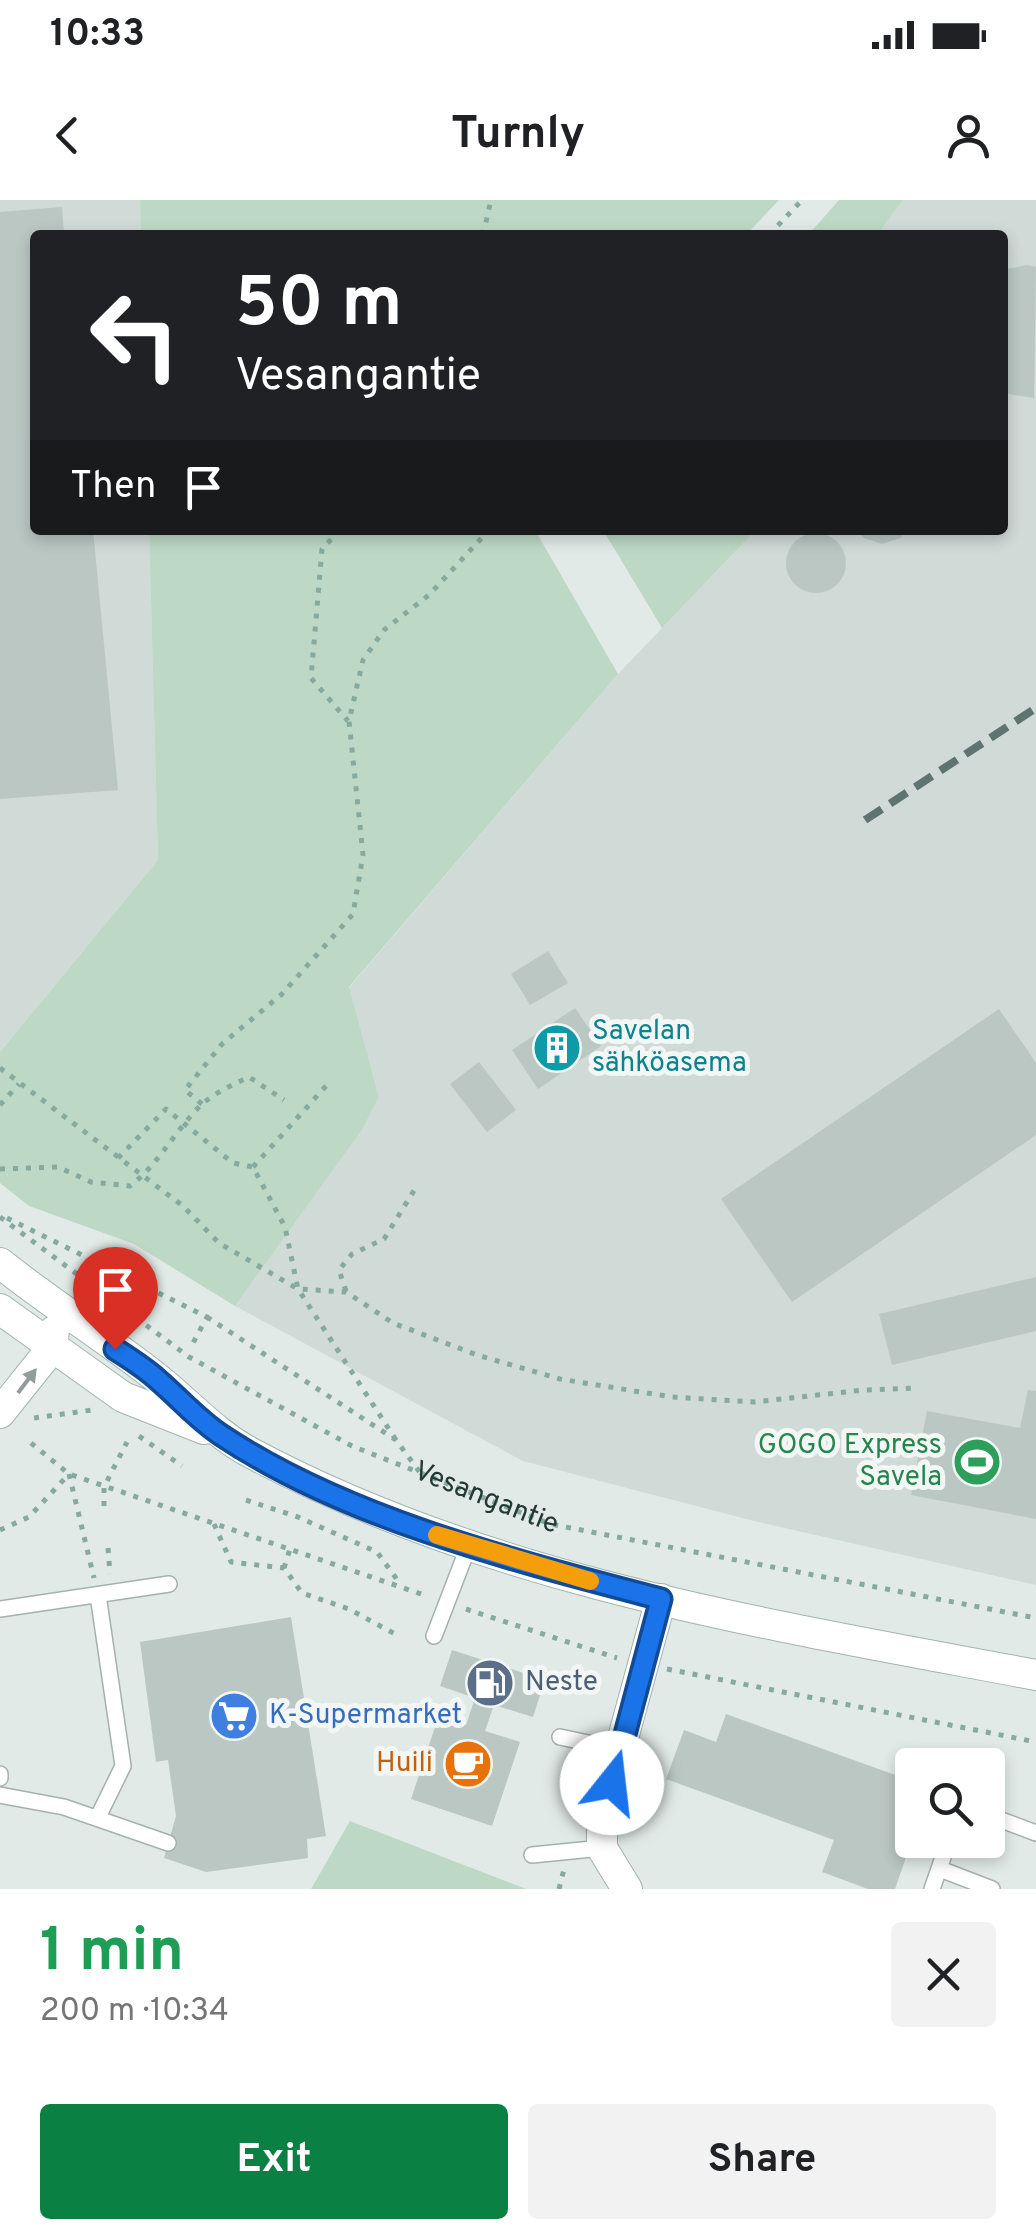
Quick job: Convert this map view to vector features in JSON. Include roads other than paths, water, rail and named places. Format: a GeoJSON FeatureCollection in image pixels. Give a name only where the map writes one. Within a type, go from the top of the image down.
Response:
{"type":"FeatureCollection","features":[{"type":"Feature","properties":{"kind":"main road","name":"Vesangantie"},"geometry":{"type":"LineString","coordinates":[[0,1263],[56,1308],[154,1376],[217,1433],[330,1492],[416,1528],[661,1599],[1036,1675]]}},
{"type":"Feature","properties":{"kind":"main road"},"geometry":{"type":"LineString","coordinates":[[4,1320],[56,1308],[52,1348],[11,1420]]}},
{"type":"Feature","properties":{"kind":"main road","name":"Vesangantie"},"geometry":{"type":"LineString","coordinates":[[4,1320],[123,1397],[182,1423],[217,1433]]}},
{"type":"Feature","properties":{"kind":"main road"},"geometry":{"type":"LineString","coordinates":[[627,1889],[602,1848],[602,1816],[661,1599]]}},
{"type":"Feature","properties":{"kind":"lane"},"geometry":{"type":"LineString","coordinates":[[434,1636],[469,1545]]}},
{"type":"Feature","properties":{"kind":"lane"},"geometry":{"type":"LineString","coordinates":[[0,1609],[169,1584]]}},
{"type":"Feature","properties":{"kind":"lane"},"geometry":{"type":"LineString","coordinates":[[98,1594],[123,1766],[98,1817]]}},
{"type":"Feature","properties":{"kind":"lane"},"geometry":{"type":"LineString","coordinates":[[560,1737],[621,1750]]}},
{"type":"Feature","properties":{"kind":"lane"},"geometry":{"type":"LineString","coordinates":[[0,1795],[98,1817],[168,1843]]}},
{"type":"Feature","properties":{"kind":"lane"},"geometry":{"type":"LineString","coordinates":[[1005,1822],[1036,1833]]}},
{"type":"Feature","properties":{"kind":"lane"},"geometry":{"type":"LineString","coordinates":[[532,1855],[602,1848]]}},
{"type":"Feature","properties":{"kind":"lane"},"geometry":{"type":"LineString","coordinates":[[932,1889],[944,1858]]}},
{"type":"Feature","properties":{"kind":"lane"},"geometry":{"type":"LineString","coordinates":[[940,1869],[992,1889]]}},
{"type":"Feature","properties":{"kind":"railway"},"geometry":{"type":"LineString","coordinates":[[865,820],[1036,708]]}},
{"type":"Feature","properties":{"kind":"place","name":"Savelan sähköasema"},"geometry":{"type":"Point","coordinates":[557,1048]}},
{"type":"Feature","properties":{"kind":"place","name":"GOGO Express Savela"},"geometry":{"type":"Point","coordinates":[977,1462]}},
{"type":"Feature","properties":{"kind":"place","name":"Neste"},"geometry":{"type":"Point","coordinates":[490,1683]}},
{"type":"Feature","properties":{"kind":"place","name":"K-Supermarket"},"geometry":{"type":"Point","coordinates":[234,1716]}},
{"type":"Feature","properties":{"kind":"place","name":"Huili"},"geometry":{"type":"Point","coordinates":[468,1764]}}]}
